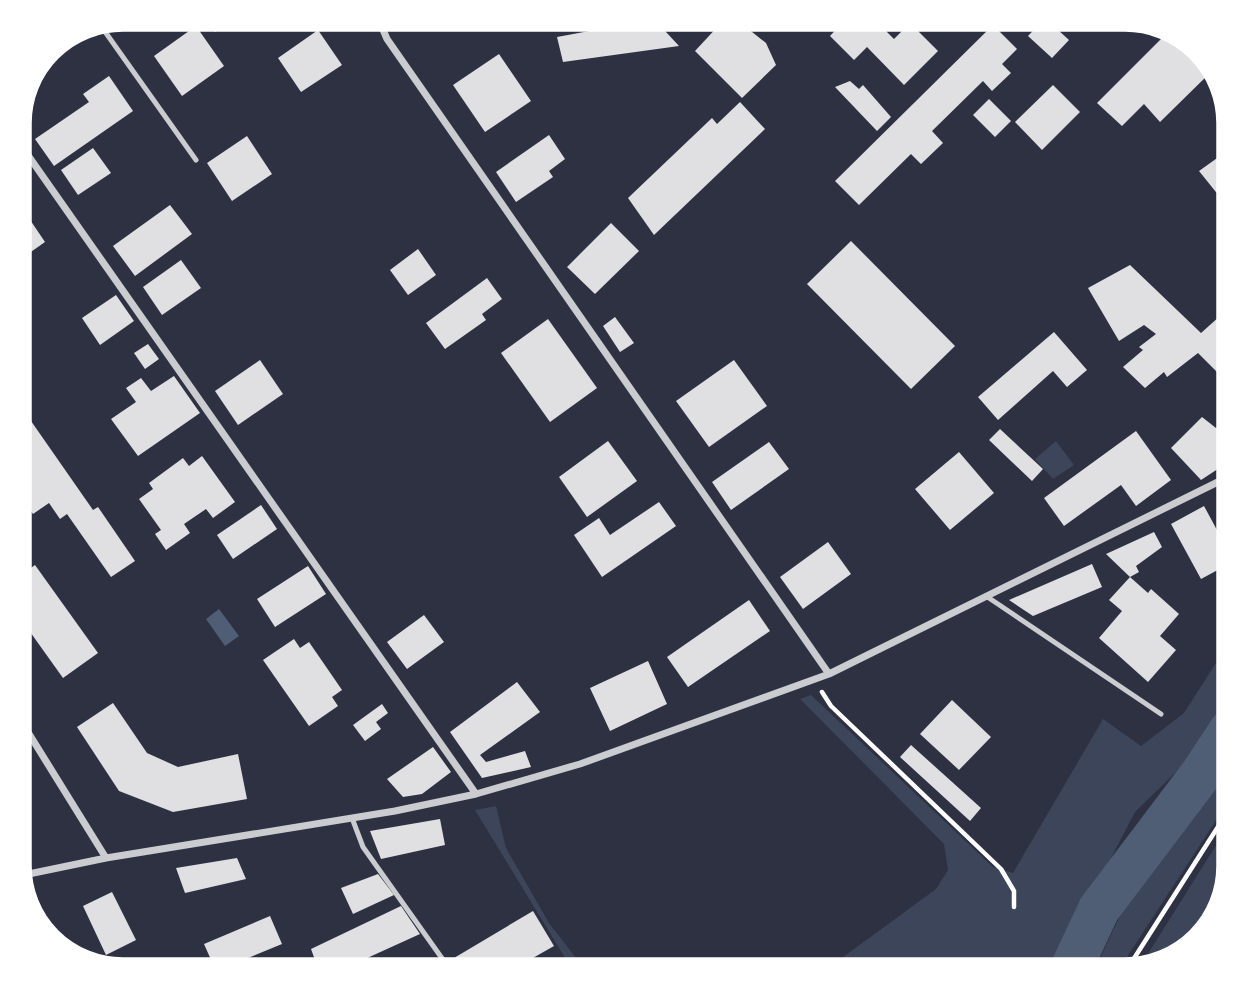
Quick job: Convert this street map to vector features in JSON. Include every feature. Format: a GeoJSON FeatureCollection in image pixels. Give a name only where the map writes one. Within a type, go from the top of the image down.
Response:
{"type":"FeatureCollection","features":[{"type":"Feature","properties":{"kind":"street"},"geometry":{"type":"LineString","coordinates":[[383,30],[829,674]]}},
{"type":"Feature","properties":{"kind":"street"},"geometry":{"type":"LineString","coordinates":[[30,158],[476,794]]}},
{"type":"Feature","properties":{"kind":"street"},"geometry":{"type":"LineString","coordinates":[[30,874],[476,794],[580,764],[829,674],[1218,482]]}},
{"type":"Feature","properties":{"kind":"street"},"geometry":{"type":"LineString","coordinates":[[30,735],[106,858]]}},
{"type":"Feature","properties":{"kind":"lane"},"geometry":{"type":"LineString","coordinates":[[105,32],[196,160]]}},
{"type":"Feature","properties":{"kind":"lane"},"geometry":{"type":"LineString","coordinates":[[986,596],[1161,714]]}},
{"type":"Feature","properties":{"kind":"lane"},"geometry":{"type":"LineString","coordinates":[[352,818],[363,848],[442,959]]}},
{"type":"Feature","properties":{"kind":"path"},"geometry":{"type":"LineString","coordinates":[[813,680],[831,706],[1001,869],[1014,891],[1014,907]]}},
{"type":"Feature","properties":{"kind":"path"},"geometry":{"type":"LineString","coordinates":[[1134,958],[1218,827]]}},
{"type":"Feature","properties":{"kind":"shaded area"},"geometry":{"type":"Polygon","coordinates":[[[1056,441],[1074,465],[1053,479],[1035,459],[1056,441]]]}},
{"type":"Feature","properties":{"kind":"shaded area"},"geometry":{"type":"Polygon","coordinates":[[[219,609],[239,636],[225,646],[206,619],[219,609]]]}},
{"type":"Feature","properties":{"kind":"shaded area"},"geometry":{"type":"Polygon","coordinates":[[[1218,660],[1218,728],[1213,736],[1135,812],[1058,959],[840,959],[936,889],[948,870],[944,844],[800,699],[811,695],[993,867],[1013,873],[1103,719],[1141,746],[1184,713],[1218,660]]]}},
{"type":"Feature","properties":{"kind":"shaded area"},"geometry":{"type":"Polygon","coordinates":[[[1218,767],[1218,817],[1127,959],[1100,959],[1133,888],[1218,767]]]}},
{"type":"Feature","properties":{"kind":"shaded area"},"geometry":{"type":"Polygon","coordinates":[[[496,806],[506,848],[549,923],[577,959],[566,959],[475,810],[496,806]]]}},
{"type":"Feature","properties":{"kind":"shaded area"},"geometry":{"type":"Polygon","coordinates":[[[1218,842],[1217,878],[1206,913],[1182,940],[1161,952],[1147,956],[1218,842]]]}},
{"type":"Feature","properties":{"kind":"building"},"geometry":{"type":"Polygon","coordinates":[[[190,30],[199,30],[224,66],[182,96],[154,56],[190,30]]]}},
{"type":"Feature","properties":{"kind":"building"},"geometry":{"type":"Polygon","coordinates":[[[318,30],[342,65],[301,92],[278,58],[318,30]]]}},
{"type":"Feature","properties":{"kind":"building"},"geometry":{"type":"Polygon","coordinates":[[[595,30],[664,30],[679,46],[563,62],[557,37],[595,30]]]}},
{"type":"Feature","properties":{"kind":"building"},"geometry":{"type":"Polygon","coordinates":[[[714,30],[750,30],[766,43],[776,65],[742,98],[695,51],[714,30]]]}},
{"type":"Feature","properties":{"kind":"building"},"geometry":{"type":"Polygon","coordinates":[[[836,30],[885,30],[894,39],[903,30],[917,30],[938,51],[904,85],[867,47],[854,60],[830,36],[836,30]]]}},
{"type":"Feature","properties":{"kind":"building"},"geometry":{"type":"Polygon","coordinates":[[[988,30],[998,30],[1017,49],[1002,64],[1011,73],[992,91],[983,81],[932,131],[943,143],[921,164],[911,154],[859,205],[835,181],[988,30]]]}},
{"type":"Feature","properties":{"kind":"building"},"geometry":{"type":"Polygon","coordinates":[[[1034,30],[1058,30],[1069,40],[1052,58],[1028,36],[1034,30]]]}},
{"type":"Feature","properties":{"kind":"building"},"geometry":{"type":"Polygon","coordinates":[[[1162,38],[1187,53],[1206,77],[1160,122],[1144,104],[1122,126],[1097,103],[1162,38]]]}},
{"type":"Feature","properties":{"kind":"building"},"geometry":{"type":"Polygon","coordinates":[[[499,54],[531,101],[485,132],[453,85],[499,54]]]}},
{"type":"Feature","properties":{"kind":"building"},"geometry":{"type":"Polygon","coordinates":[[[109,76],[133,111],[54,166],[35,139],[89,102],[83,94],[109,76]]]}},
{"type":"Feature","properties":{"kind":"building"},"geometry":{"type":"Polygon","coordinates":[[[850,81],[859,89],[863,85],[891,117],[877,131],[835,87],[850,81]]]}},
{"type":"Feature","properties":{"kind":"building"},"geometry":{"type":"Polygon","coordinates":[[[1053,85],[1080,112],[1042,150],[1015,122],[1053,85]]]}},
{"type":"Feature","properties":{"kind":"building"},"geometry":{"type":"Polygon","coordinates":[[[989,99],[1011,121],[995,137],[973,115],[989,99]]]}},
{"type":"Feature","properties":{"kind":"building"},"geometry":{"type":"Polygon","coordinates":[[[740,102],[765,129],[654,235],[628,198],[712,118],[717,124],[740,102]]]}},
{"type":"Feature","properties":{"kind":"building"},"geometry":{"type":"Polygon","coordinates":[[[549,135],[565,159],[549,171],[553,177],[516,202],[496,172],[549,135]]]}},
{"type":"Feature","properties":{"kind":"building"},"geometry":{"type":"Polygon","coordinates":[[[247,136],[272,174],[232,201],[207,163],[247,136]]]}},
{"type":"Feature","properties":{"kind":"building"},"geometry":{"type":"Polygon","coordinates":[[[93,148],[111,173],[78,195],[61,170],[93,148]]]}},
{"type":"Feature","properties":{"kind":"building"},"geometry":{"type":"Polygon","coordinates":[[[1218,157],[1218,195],[1199,171],[1218,157]]]}},
{"type":"Feature","properties":{"kind":"building"},"geometry":{"type":"Polygon","coordinates":[[[170,205],[192,234],[135,276],[113,246],[170,205]]]}},
{"type":"Feature","properties":{"kind":"building"},"geometry":{"type":"Polygon","coordinates":[[[30,220],[45,242],[30,253],[30,220]]]}},
{"type":"Feature","properties":{"kind":"building"},"geometry":{"type":"Polygon","coordinates":[[[611,223],[639,251],[595,294],[567,267],[611,223]]]}},
{"type":"Feature","properties":{"kind":"building"},"geometry":{"type":"Polygon","coordinates":[[[851,241],[955,346],[911,389],[807,284],[851,241]]]}},
{"type":"Feature","properties":{"kind":"building"},"geometry":{"type":"Polygon","coordinates":[[[418,249],[436,275],[408,295],[390,270],[418,249]]]}},
{"type":"Feature","properties":{"kind":"building"},"geometry":{"type":"Polygon","coordinates":[[[181,260],[201,288],[162,315],[143,287],[181,260]]]}},
{"type":"Feature","properties":{"kind":"building"},"geometry":{"type":"Polygon","coordinates":[[[1130,265],[1201,333],[1218,318],[1218,373],[1198,353],[1167,377],[1164,372],[1145,388],[1123,367],[1143,350],[1139,347],[1156,334],[1144,325],[1119,341],[1088,288],[1130,265]]]}},
{"type":"Feature","properties":{"kind":"building"},"geometry":{"type":"Polygon","coordinates":[[[487,278],[502,299],[482,314],[486,320],[445,349],[426,323],[487,278]]]}},
{"type":"Feature","properties":{"kind":"building"},"geometry":{"type":"Polygon","coordinates":[[[116,295],[134,321],[100,345],[82,318],[116,295]]]}},
{"type":"Feature","properties":{"kind":"building"},"geometry":{"type":"Polygon","coordinates":[[[615,317],[634,343],[620,352],[603,326],[615,317]]]}},
{"type":"Feature","properties":{"kind":"building"},"geometry":{"type":"Polygon","coordinates":[[[548,319],[597,388],[550,422],[501,353],[548,319]]]}},
{"type":"Feature","properties":{"kind":"building"},"geometry":{"type":"Polygon","coordinates":[[[1054,332],[1087,370],[1067,387],[1053,371],[998,420],[978,397],[1054,332]]]}},
{"type":"Feature","properties":{"kind":"building"},"geometry":{"type":"Polygon","coordinates":[[[148,344],[159,359],[145,369],[134,353],[148,344]]]}},
{"type":"Feature","properties":{"kind":"building"},"geometry":{"type":"Polygon","coordinates":[[[260,360],[283,394],[238,425],[215,391],[260,360]]]}},
{"type":"Feature","properties":{"kind":"building"},"geometry":{"type":"Polygon","coordinates":[[[734,360],[767,406],[709,447],[676,401],[734,360]]]}},
{"type":"Feature","properties":{"kind":"building"},"geometry":{"type":"Polygon","coordinates":[[[174,376],[200,413],[138,456],[111,419],[136,402],[126,388],[141,378],[151,391],[174,376]]]}},
{"type":"Feature","properties":{"kind":"building"},"geometry":{"type":"Polygon","coordinates":[[[1202,417],[1216,428],[1218,426],[1218,469],[1201,480],[1171,448],[1202,417]]]}},
{"type":"Feature","properties":{"kind":"building"},"geometry":{"type":"Polygon","coordinates":[[[30,422],[93,510],[98,507],[135,561],[111,577],[67,514],[60,519],[49,503],[33,514],[30,510],[30,422]]]}},
{"type":"Feature","properties":{"kind":"building"},"geometry":{"type":"Polygon","coordinates":[[[1000,429],[1043,469],[1032,481],[989,440],[1000,429]]]}},
{"type":"Feature","properties":{"kind":"building"},"geometry":{"type":"Polygon","coordinates":[[[1136,431],[1171,480],[1136,506],[1121,485],[1064,526],[1044,498],[1136,431]]]}},
{"type":"Feature","properties":{"kind":"building"},"geometry":{"type":"Polygon","coordinates":[[[608,441],[637,481],[587,517],[559,477],[608,441]]]}},
{"type":"Feature","properties":{"kind":"building"},"geometry":{"type":"Polygon","coordinates":[[[769,442],[789,469],[731,510],[712,482],[769,442]]]}},
{"type":"Feature","properties":{"kind":"building"},"geometry":{"type":"Polygon","coordinates":[[[959,452],[994,493],[950,530],[915,489],[959,452]]]}},
{"type":"Feature","properties":{"kind":"building"},"geometry":{"type":"Polygon","coordinates":[[[202,456],[235,502],[213,518],[206,509],[184,524],[190,533],[166,550],[155,534],[161,530],[139,499],[153,489],[149,483],[183,458],[189,466],[202,456]]]}},
{"type":"Feature","properties":{"kind":"building"},"geometry":{"type":"Polygon","coordinates":[[[659,502],[676,526],[602,577],[574,535],[599,518],[610,535],[659,502]]]}},
{"type":"Feature","properties":{"kind":"building"},"geometry":{"type":"Polygon","coordinates":[[[261,505],[277,529],[233,559],[217,535],[261,505]]]}},
{"type":"Feature","properties":{"kind":"building"},"geometry":{"type":"Polygon","coordinates":[[[1204,506],[1218,532],[1218,570],[1201,579],[1171,524],[1204,506]]]}},
{"type":"Feature","properties":{"kind":"building"},"geometry":{"type":"Polygon","coordinates":[[[1154,532],[1162,547],[1136,566],[1139,572],[1130,577],[1106,554],[1154,532]]]}},
{"type":"Feature","properties":{"kind":"building"},"geometry":{"type":"Polygon","coordinates":[[[828,542],[851,574],[803,609],[780,577],[828,542]]]}},
{"type":"Feature","properties":{"kind":"building"},"geometry":{"type":"Polygon","coordinates":[[[1092,564],[1102,587],[1033,616],[1009,600],[1092,564]]]}},
{"type":"Feature","properties":{"kind":"building"},"geometry":{"type":"Polygon","coordinates":[[[35,565],[98,653],[63,678],[30,632],[30,569],[35,565]]]}},
{"type":"Feature","properties":{"kind":"building"},"geometry":{"type":"Polygon","coordinates":[[[308,566],[326,594],[275,627],[257,599],[308,566]]]}},
{"type":"Feature","properties":{"kind":"building"},"geometry":{"type":"Polygon","coordinates":[[[1130,577],[1148,593],[1151,589],[1179,614],[1160,636],[1176,650],[1148,682],[1099,638],[1122,611],[1109,600],[1130,577]]]}},
{"type":"Feature","properties":{"kind":"building"},"geometry":{"type":"Polygon","coordinates":[[[749,600],[770,631],[688,687],[667,657],[749,600]]]}},
{"type":"Feature","properties":{"kind":"building"},"geometry":{"type":"Polygon","coordinates":[[[424,615],[444,642],[407,669],[387,642],[424,615]]]}},
{"type":"Feature","properties":{"kind":"building"},"geometry":{"type":"Polygon","coordinates":[[[294,639],[300,648],[309,642],[342,690],[332,697],[338,706],[309,726],[263,660],[294,639]]]}},
{"type":"Feature","properties":{"kind":"building"},"geometry":{"type":"Polygon","coordinates":[[[648,661],[667,704],[610,731],[590,688],[648,661]]]}},
{"type":"Feature","properties":{"kind":"building"},"geometry":{"type":"Polygon","coordinates":[[[517,682],[540,712],[480,755],[486,762],[525,751],[531,767],[482,778],[450,732],[517,682]]]}},
{"type":"Feature","properties":{"kind":"building"},"geometry":{"type":"Polygon","coordinates":[[[952,700],[991,737],[959,770],[920,734],[952,700]]]}},
{"type":"Feature","properties":{"kind":"building"},"geometry":{"type":"Polygon","coordinates":[[[113,703],[147,753],[178,767],[238,754],[247,799],[173,812],[119,791],[77,727],[113,703]]]}},
{"type":"Feature","properties":{"kind":"building"},"geometry":{"type":"Polygon","coordinates":[[[382,704],[388,713],[376,722],[381,729],[365,741],[353,725],[382,704]]]}},
{"type":"Feature","properties":{"kind":"building"},"geometry":{"type":"Polygon","coordinates":[[[911,745],[981,808],[970,821],[900,757],[911,745]]]}},
{"type":"Feature","properties":{"kind":"building"},"geometry":{"type":"Polygon","coordinates":[[[433,747],[451,772],[422,794],[403,797],[387,779],[433,747]]]}},
{"type":"Feature","properties":{"kind":"building"},"geometry":{"type":"Polygon","coordinates":[[[440,819],[445,845],[381,859],[370,831],[440,819]]]}},
{"type":"Feature","properties":{"kind":"building"},"geometry":{"type":"Polygon","coordinates":[[[237,858],[246,879],[185,893],[176,868],[237,858]]]}},
{"type":"Feature","properties":{"kind":"building"},"geometry":{"type":"Polygon","coordinates":[[[378,874],[394,895],[353,914],[341,888],[378,874]]]}},
{"type":"Feature","properties":{"kind":"building"},"geometry":{"type":"Polygon","coordinates":[[[112,892],[136,940],[106,955],[83,906],[112,892]]]}},
{"type":"Feature","properties":{"kind":"building"},"geometry":{"type":"Polygon","coordinates":[[[401,906],[420,934],[365,959],[315,959],[311,949],[401,906]]]}},
{"type":"Feature","properties":{"kind":"building"},"geometry":{"type":"Polygon","coordinates":[[[533,911],[554,946],[531,959],[454,958],[533,911]]]}},
{"type":"Feature","properties":{"kind":"building"},"geometry":{"type":"Polygon","coordinates":[[[270,916],[282,944],[245,959],[211,959],[204,944],[270,916]]]}},
{"type":"Feature","properties":{"kind":"waterway"},"geometry":{"type":"LineString","coordinates":[[1076,959],[1099,909],[1218,748]]}}]}
